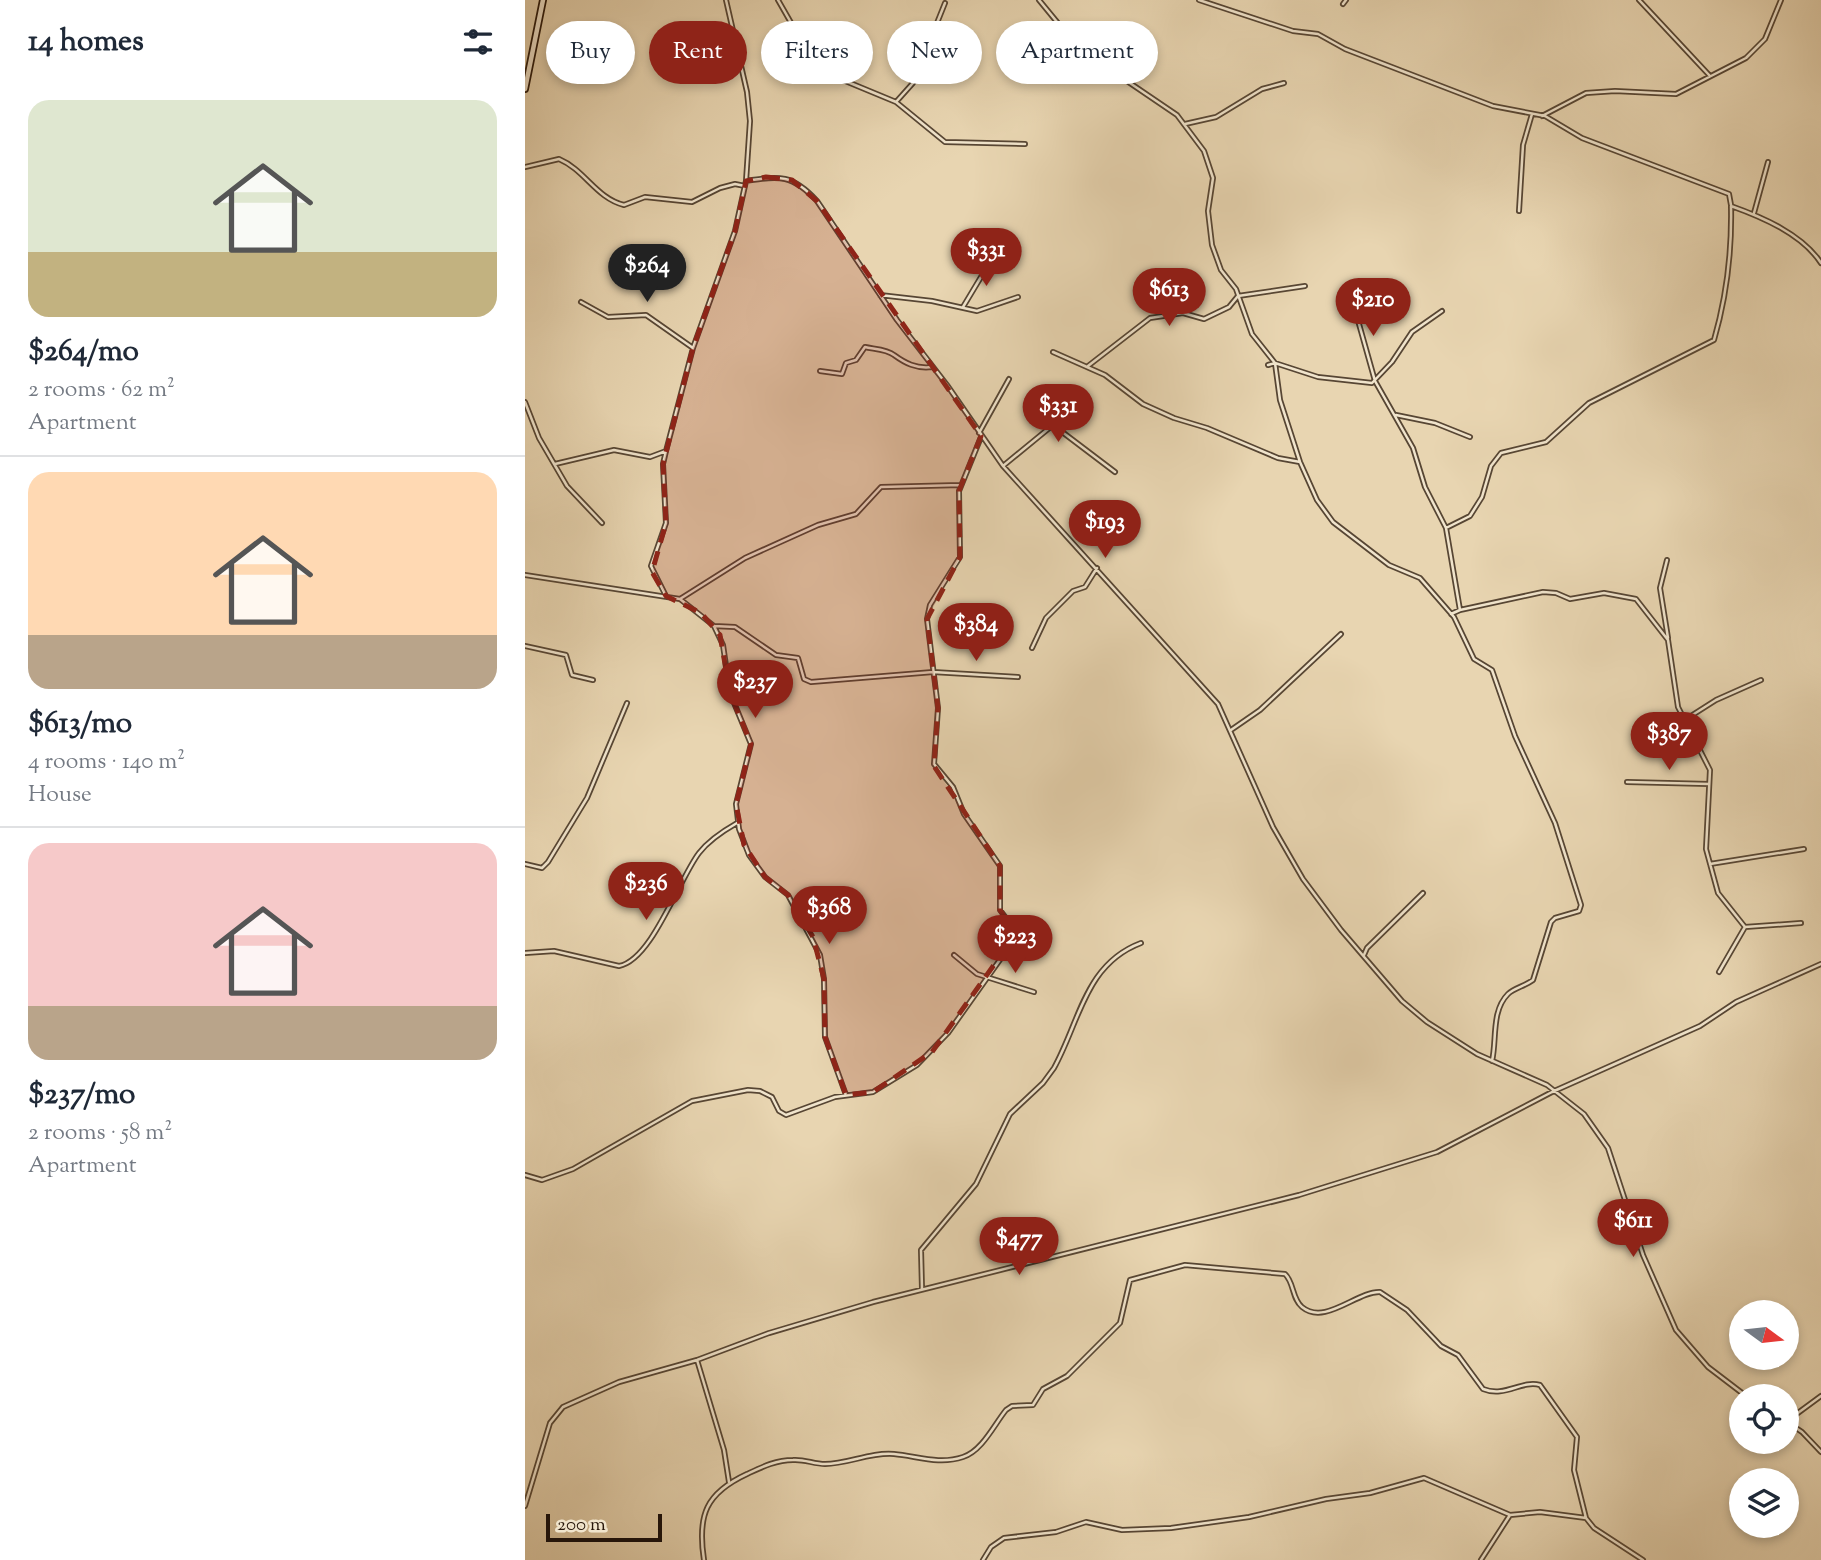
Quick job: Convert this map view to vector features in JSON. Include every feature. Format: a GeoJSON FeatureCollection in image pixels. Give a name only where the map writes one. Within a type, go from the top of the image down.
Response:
{"type":"FeatureCollection","features":[{"type":"Feature","properties":{"kind":"main road"},"geometry":{"type":"LineString","coordinates":[[525,89],[543,0]]}},
{"type":"Feature","properties":{"kind":"street"},"geometry":{"type":"LineString","coordinates":[[666,596],[651,566],[666,523],[663,464],[693,348],[735,231],[746,181],[750,121],[747,92],[726,0]]}},
{"type":"Feature","properties":{"kind":"street"},"geometry":{"type":"LineString","coordinates":[[778,0],[819,68],[895,102],[945,142],[1025,144]]}},
{"type":"Feature","properties":{"kind":"street"},"geometry":{"type":"LineString","coordinates":[[1039,0],[1071,39],[1096,60],[1177,115],[1184,124],[1211,165],[1213,178],[1208,211],[1212,245],[1221,270],[1238,296],[1252,334],[1275,363],[1280,400],[1300,462],[1317,500],[1333,522],[1389,565],[1420,578],[1451,614],[1474,659],[1489,666],[1495,676],[1515,736],[1555,823],[1581,905],[1579,911],[1555,918],[1551,922],[1533,980],[1509,992],[1502,1001],[1494,1031],[1492,1061]]}},
{"type":"Feature","properties":{"kind":"street"},"geometry":{"type":"LineString","coordinates":[[1199,0],[1293,31],[1318,34],[1345,49],[1493,106],[1542,116],[1582,138],[1728,194],[1731,206],[1732,249],[1727,290],[1714,340],[1589,403],[1546,442],[1501,453],[1491,466],[1482,497],[1470,516],[1446,528]]}},
{"type":"Feature","properties":{"kind":"street"},"geometry":{"type":"LineString","coordinates":[[1639,0],[1710,76]]}},
{"type":"Feature","properties":{"kind":"street"},"geometry":{"type":"LineString","coordinates":[[1542,116],[1586,93],[1615,91],[1661,96],[1676,94],[1746,58],[1765,38],[1781,0]]}},
{"type":"Feature","properties":{"kind":"street"},"geometry":{"type":"LineString","coordinates":[[895,102],[913,83],[945,4]]}},
{"type":"Feature","properties":{"kind":"street"},"geometry":{"type":"LineString","coordinates":[[1184,124],[1216,117],[1262,89],[1284,83]]}},
{"type":"Feature","properties":{"kind":"street"},"geometry":{"type":"LineString","coordinates":[[1519,211],[1523,145],[1532,114]]}},
{"type":"Feature","properties":{"kind":"street"},"geometry":{"type":"LineString","coordinates":[[525,167],[559,159],[584,177],[602,195],[624,205],[645,197],[692,202],[720,188],[735,184],[744,186]]}},
{"type":"Feature","properties":{"kind":"street"},"geometry":{"type":"LineString","coordinates":[[1754,214],[1768,162]]}},
{"type":"Feature","properties":{"kind":"street"},"geometry":{"type":"LineString","coordinates":[[746,181],[780,177],[806,189],[823,209],[880,295],[1003,466],[1218,704],[1263,806],[1303,879],[1402,1001],[1427,1022],[1492,1061],[1547,1085],[1552,1092],[1584,1114],[1608,1148],[1643,1255],[1676,1330],[1708,1367],[1730,1384]]}},
{"type":"Feature","properties":{"kind":"street"},"geometry":{"type":"LineString","coordinates":[[1731,206],[1754,214],[1812,250],[1821,263]]}},
{"type":"Feature","properties":{"kind":"street"},"geometry":{"type":"LineString","coordinates":[[963,307],[993,257]]}},
{"type":"Feature","properties":{"kind":"street"},"geometry":{"type":"LineString","coordinates":[[1088,366],[1150,317],[1183,313],[1204,319],[1230,307],[1238,296],[1305,286]]}},
{"type":"Feature","properties":{"kind":"street"},"geometry":{"type":"LineString","coordinates":[[880,295],[980,311],[1018,297]]}},
{"type":"Feature","properties":{"kind":"street"},"geometry":{"type":"LineString","coordinates":[[1352,299],[1375,381],[1383,398],[1396,415],[1446,528],[1460,610]]}},
{"type":"Feature","properties":{"kind":"street"},"geometry":{"type":"LineString","coordinates":[[582,302],[608,317],[646,315],[693,348]]}},
{"type":"Feature","properties":{"kind":"street"},"geometry":{"type":"LineString","coordinates":[[1375,381],[1412,332],[1442,311]]}},
{"type":"Feature","properties":{"kind":"street"},"geometry":{"type":"LineString","coordinates":[[820,371],[842,374],[846,363],[856,360],[865,347],[891,353],[899,362],[921,368],[932,367]]}},
{"type":"Feature","properties":{"kind":"street"},"geometry":{"type":"LineString","coordinates":[[1053,352],[1105,375],[1143,404],[1278,458],[1300,462]]}},
{"type":"Feature","properties":{"kind":"street"},"geometry":{"type":"LineString","coordinates":[[1268,365],[1275,363],[1318,377],[1375,381]]}},
{"type":"Feature","properties":{"kind":"street"},"geometry":{"type":"LineString","coordinates":[[525,1175],[542,1180],[573,1169],[692,1101],[748,1090],[760,1091],[772,1097],[779,1111],[786,1115],[846,1095],[864,1096],[873,1092],[917,1065],[949,1033],[1016,934],[1000,910],[1000,866],[964,814],[953,787],[934,764],[937,708],[927,620],[930,606],[960,557],[961,485],[980,435],[1009,379]]}},
{"type":"Feature","properties":{"kind":"street"},"geometry":{"type":"LineString","coordinates":[[525,402],[539,438],[576,499],[602,523]]}},
{"type":"Feature","properties":{"kind":"street"},"geometry":{"type":"LineString","coordinates":[[1396,415],[1435,423],[1470,437]]}},
{"type":"Feature","properties":{"kind":"street"},"geometry":{"type":"LineString","coordinates":[[1003,466],[1053,425],[1115,472]]}},
{"type":"Feature","properties":{"kind":"street"},"geometry":{"type":"LineString","coordinates":[[555,464],[614,450],[650,457],[666,451]]}},
{"type":"Feature","properties":{"kind":"street"},"geometry":{"type":"LineString","coordinates":[[680,599],[745,558],[818,525],[856,514],[881,487],[961,485]]}},
{"type":"Feature","properties":{"kind":"street"},"geometry":{"type":"LineString","coordinates":[[1667,560],[1660,588],[1669,625],[1668,640],[1682,721],[1707,759],[1710,784],[1705,828],[1710,864],[1718,893],[1745,927]]}},
{"type":"Feature","properties":{"kind":"street"},"geometry":{"type":"LineString","coordinates":[[1032,648],[1046,618],[1073,591],[1085,587],[1097,568]]}},
{"type":"Feature","properties":{"kind":"street"},"geometry":{"type":"LineString","coordinates":[[525,575],[680,599],[715,626],[723,645],[730,693],[751,744],[736,804],[737,822],[749,855],[765,877],[788,895],[816,946],[824,979],[825,1037],[846,1095]]}},
{"type":"Feature","properties":{"kind":"street"},"geometry":{"type":"LineString","coordinates":[[1451,614],[1543,592],[1556,593],[1570,599],[1595,593],[1625,595],[1636,599],[1668,640]]}},
{"type":"Feature","properties":{"kind":"street"},"geometry":{"type":"LineString","coordinates":[[715,626],[735,627],[776,655],[798,659],[804,679],[811,682],[933,672],[1018,677]]}},
{"type":"Feature","properties":{"kind":"street"},"geometry":{"type":"LineString","coordinates":[[1231,730],[1260,710],[1341,634]]}},
{"type":"Feature","properties":{"kind":"street"},"geometry":{"type":"LineString","coordinates":[[525,646],[566,655],[572,675],[593,680]]}},
{"type":"Feature","properties":{"kind":"street"},"geometry":{"type":"LineString","coordinates":[[1682,721],[1716,700],[1761,680]]}},
{"type":"Feature","properties":{"kind":"street"},"geometry":{"type":"LineString","coordinates":[[525,863],[542,868],[548,862],[587,797],[627,703]]}},
{"type":"Feature","properties":{"kind":"street"},"geometry":{"type":"LineString","coordinates":[[1627,782],[1710,784]]}},
{"type":"Feature","properties":{"kind":"street"},"geometry":{"type":"LineString","coordinates":[[525,953],[545,950],[619,966],[629,963],[659,924],[700,852],[713,838],[737,822]]}},
{"type":"Feature","properties":{"kind":"street"},"geometry":{"type":"LineString","coordinates":[[1710,864],[1804,849]]}},
{"type":"Feature","properties":{"kind":"street"},"geometry":{"type":"LineString","coordinates":[[1364,955],[1367,948],[1423,892]]}},
{"type":"Feature","properties":{"kind":"street"},"geometry":{"type":"LineString","coordinates":[[1745,927],[1801,923]]}},
{"type":"Feature","properties":{"kind":"street"},"geometry":{"type":"LineString","coordinates":[[1719,971],[1745,927]]}},
{"type":"Feature","properties":{"kind":"street"},"geometry":{"type":"LineString","coordinates":[[922,1289],[921,1251],[976,1184],[1010,1114],[1043,1083],[1054,1068],[1105,964],[1121,951],[1141,943]]}},
{"type":"Feature","properties":{"kind":"street"},"geometry":{"type":"LineString","coordinates":[[954,955],[977,974],[1034,992]]}},
{"type":"Feature","properties":{"kind":"street"},"geometry":{"type":"LineString","coordinates":[[525,1506],[550,1423],[557,1412],[619,1382],[697,1360],[769,1333],[922,1289],[1283,1199],[1390,1168],[1460,1141],[1552,1092],[1700,1026],[1736,1002],[1821,964]]}},
{"type":"Feature","properties":{"kind":"street"},"geometry":{"type":"LineString","coordinates":[[704,1560],[704,1515],[716,1492],[729,1483],[771,1463],[785,1460],[825,1464],[885,1454],[934,1460],[968,1455],[976,1450],[1006,1410],[1012,1406],[1033,1405],[1043,1389],[1067,1377],[1120,1322],[1130,1280],[1170,1268],[1200,1265],[1285,1274],[1298,1303],[1311,1311],[1322,1312],[1374,1292],[1380,1293],[1407,1310],[1441,1346],[1458,1355],[1483,1389],[1502,1393],[1534,1384],[1540,1385],[1577,1437],[1574,1470],[1586,1518],[1594,1528],[1643,1560]]}},
{"type":"Feature","properties":{"kind":"street"},"geometry":{"type":"LineString","coordinates":[[697,1360],[724,1450],[729,1483]]}},
{"type":"Feature","properties":{"kind":"street"},"geometry":{"type":"LineString","coordinates":[[1799,1413],[1821,1396]]}},
{"type":"Feature","properties":{"kind":"street"},"geometry":{"type":"LineString","coordinates":[[1799,1430],[1821,1452]]}},
{"type":"Feature","properties":{"kind":"street"},"geometry":{"type":"LineString","coordinates":[[983,1560],[991,1547],[1004,1538],[1056,1532],[1086,1522],[1122,1530],[1171,1528],[1249,1517],[1326,1499],[1370,1493],[1424,1478],[1510,1515],[1540,1513],[1586,1518]]}},
{"type":"Feature","properties":{"kind":"street"},"geometry":{"type":"LineString","coordinates":[[1481,1560],[1510,1515]]}},
{"type":"Feature","properties":{"kind":"highlighted area"},"geometry":{"type":"Polygon","coordinates":[[[766,177],[792,180],[817,201],[981,436],[959,491],[960,557],[927,619],[938,708],[934,766],[1000,866],[1000,910],[1016,934],[932,1052],[873,1092],[846,1095],[825,1037],[824,979],[813,937],[788,895],[765,877],[744,845],[736,804],[751,744],[730,693],[720,635],[701,613],[666,596],[652,572],[666,523],[663,464],[693,348],[735,231],[746,181],[766,177]]]}}]}
